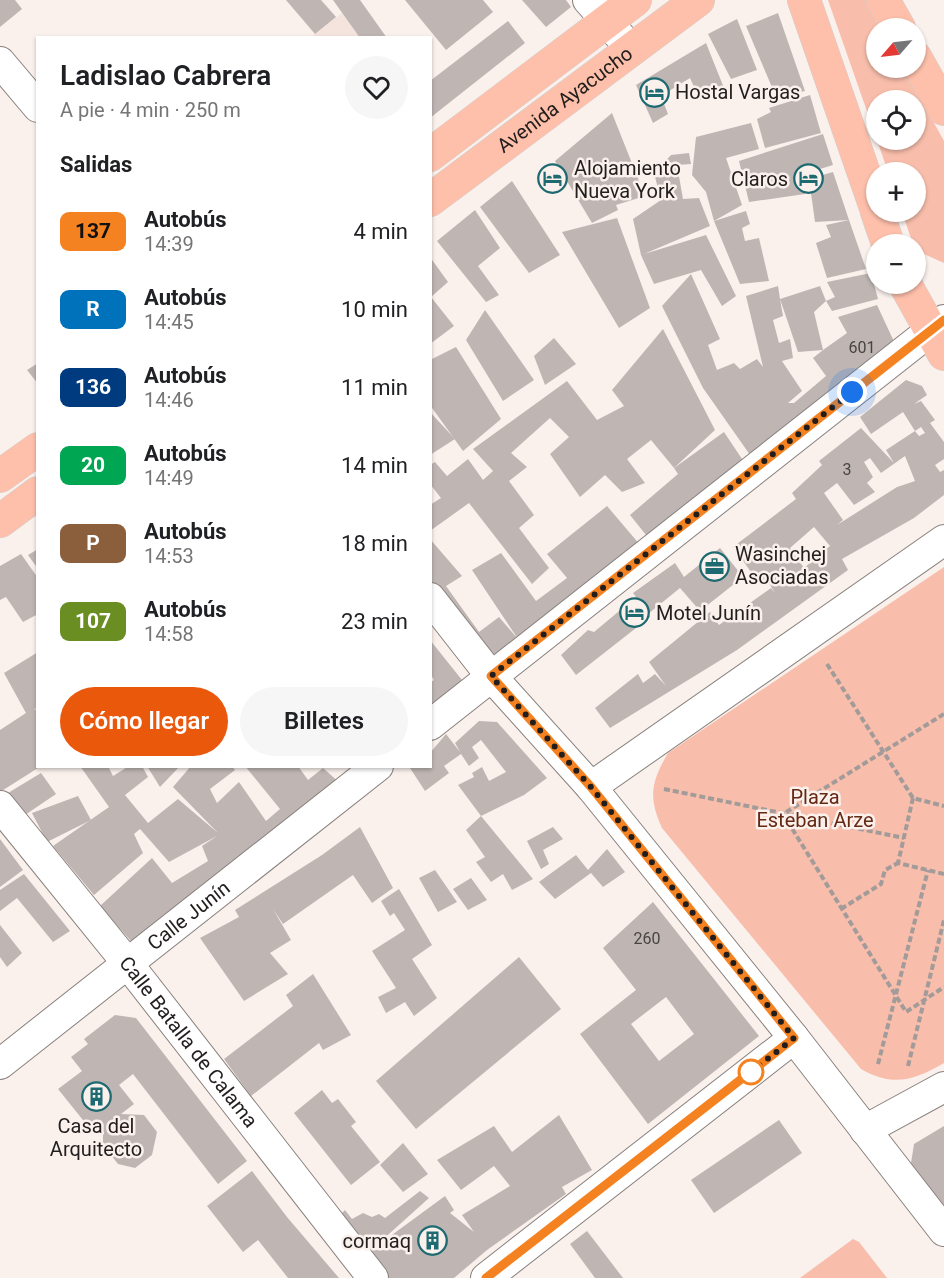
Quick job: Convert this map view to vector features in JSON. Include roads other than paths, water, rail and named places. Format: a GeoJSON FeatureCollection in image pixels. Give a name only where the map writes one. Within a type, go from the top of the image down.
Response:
{"type":"FeatureCollection","features":[{"type":"Feature","properties":{"kind":"main road","name":"Avenida Ayacucho"},"geometry":{"type":"LineString","coordinates":[[432,153],[597,10],[635,0]]}},
{"type":"Feature","properties":{"kind":"main road","name":"Avenida Ayacucho"},"geometry":{"type":"LineString","coordinates":[[432,199],[698,0]]}},
{"type":"Feature","properties":{"kind":"main road"},"geometry":{"type":"LineString","coordinates":[[804,0],[866,178]]}},
{"type":"Feature","properties":{"kind":"main road"},"geometry":{"type":"LineString","coordinates":[[883,0],[893,18]]}},
{"type":"Feature","properties":{"kind":"main road"},"geometry":{"type":"LineString","coordinates":[[926,77],[944,109]]}},
{"type":"Feature","properties":{"kind":"main road"},"geometry":{"type":"LineString","coordinates":[[912,294],[939,335]]}},
{"type":"Feature","properties":{"kind":"main road"},"geometry":{"type":"LineString","coordinates":[[0,476],[36,450]]}},
{"type":"Feature","properties":{"kind":"main road"},"geometry":{"type":"LineString","coordinates":[[0,521],[36,494]]}},
{"type":"Feature","properties":{"kind":"street"},"geometry":{"type":"LineString","coordinates":[[597,10],[632,50]]}},
{"type":"Feature","properties":{"kind":"street"},"geometry":{"type":"LineString","coordinates":[[0,62],[36,105]]}},
{"type":"Feature","properties":{"kind":"street"},"geometry":{"type":"LineString","coordinates":[[432,723],[939,335]]}},
{"type":"Feature","properties":{"kind":"street"},"geometry":{"type":"LineString","coordinates":[[591,787],[944,540]]}},
{"type":"Feature","properties":{"kind":"street"},"geometry":{"type":"LineString","coordinates":[[432,601],[491,676],[591,787],[794,1038],[944,1231]]}},
{"type":"Feature","properties":{"kind":"street","name":"Calle Junín"},"geometry":{"type":"LineString","coordinates":[[0,1064],[375,768]]}},
{"type":"Feature","properties":{"kind":"street","name":"Calle Batalla de Calama"},"geometry":{"type":"LineString","coordinates":[[0,806],[128,964],[373,1278]]}},
{"type":"Feature","properties":{"kind":"street"},"geometry":{"type":"LineString","coordinates":[[486,1278],[794,1038]]}},
{"type":"Feature","properties":{"kind":"street"},"geometry":{"type":"LineString","coordinates":[[865,1130],[944,1087]]}},
{"type":"Feature","properties":{"kind":"place","name":"Hostal Vargas"},"geometry":{"type":"Point","coordinates":[654,92]}},
{"type":"Feature","properties":{"kind":"place","name":"Alojamiento Nueva York"},"geometry":{"type":"Point","coordinates":[553,179]}},
{"type":"Feature","properties":{"kind":"place","name":"Claros"},"geometry":{"type":"Point","coordinates":[809,179]}},
{"type":"Feature","properties":{"kind":"place","name":"Wasinchej Asociadas"},"geometry":{"type":"Point","coordinates":[714,566]}},
{"type":"Feature","properties":{"kind":"place","name":"Motel Junín"},"geometry":{"type":"Point","coordinates":[635,613]}},
{"type":"Feature","properties":{"kind":"place","name":"Casa del Arquitecto"},"geometry":{"type":"Point","coordinates":[96,1096]}},
{"type":"Feature","properties":{"kind":"place","name":"cormaq"},"geometry":{"type":"Point","coordinates":[432,1241]}},
{"type":"Feature","properties":{"kind":"park label","name":"Plaza Esteban Arze"},"geometry":{"type":"Point","coordinates":[815,808]}}]}
